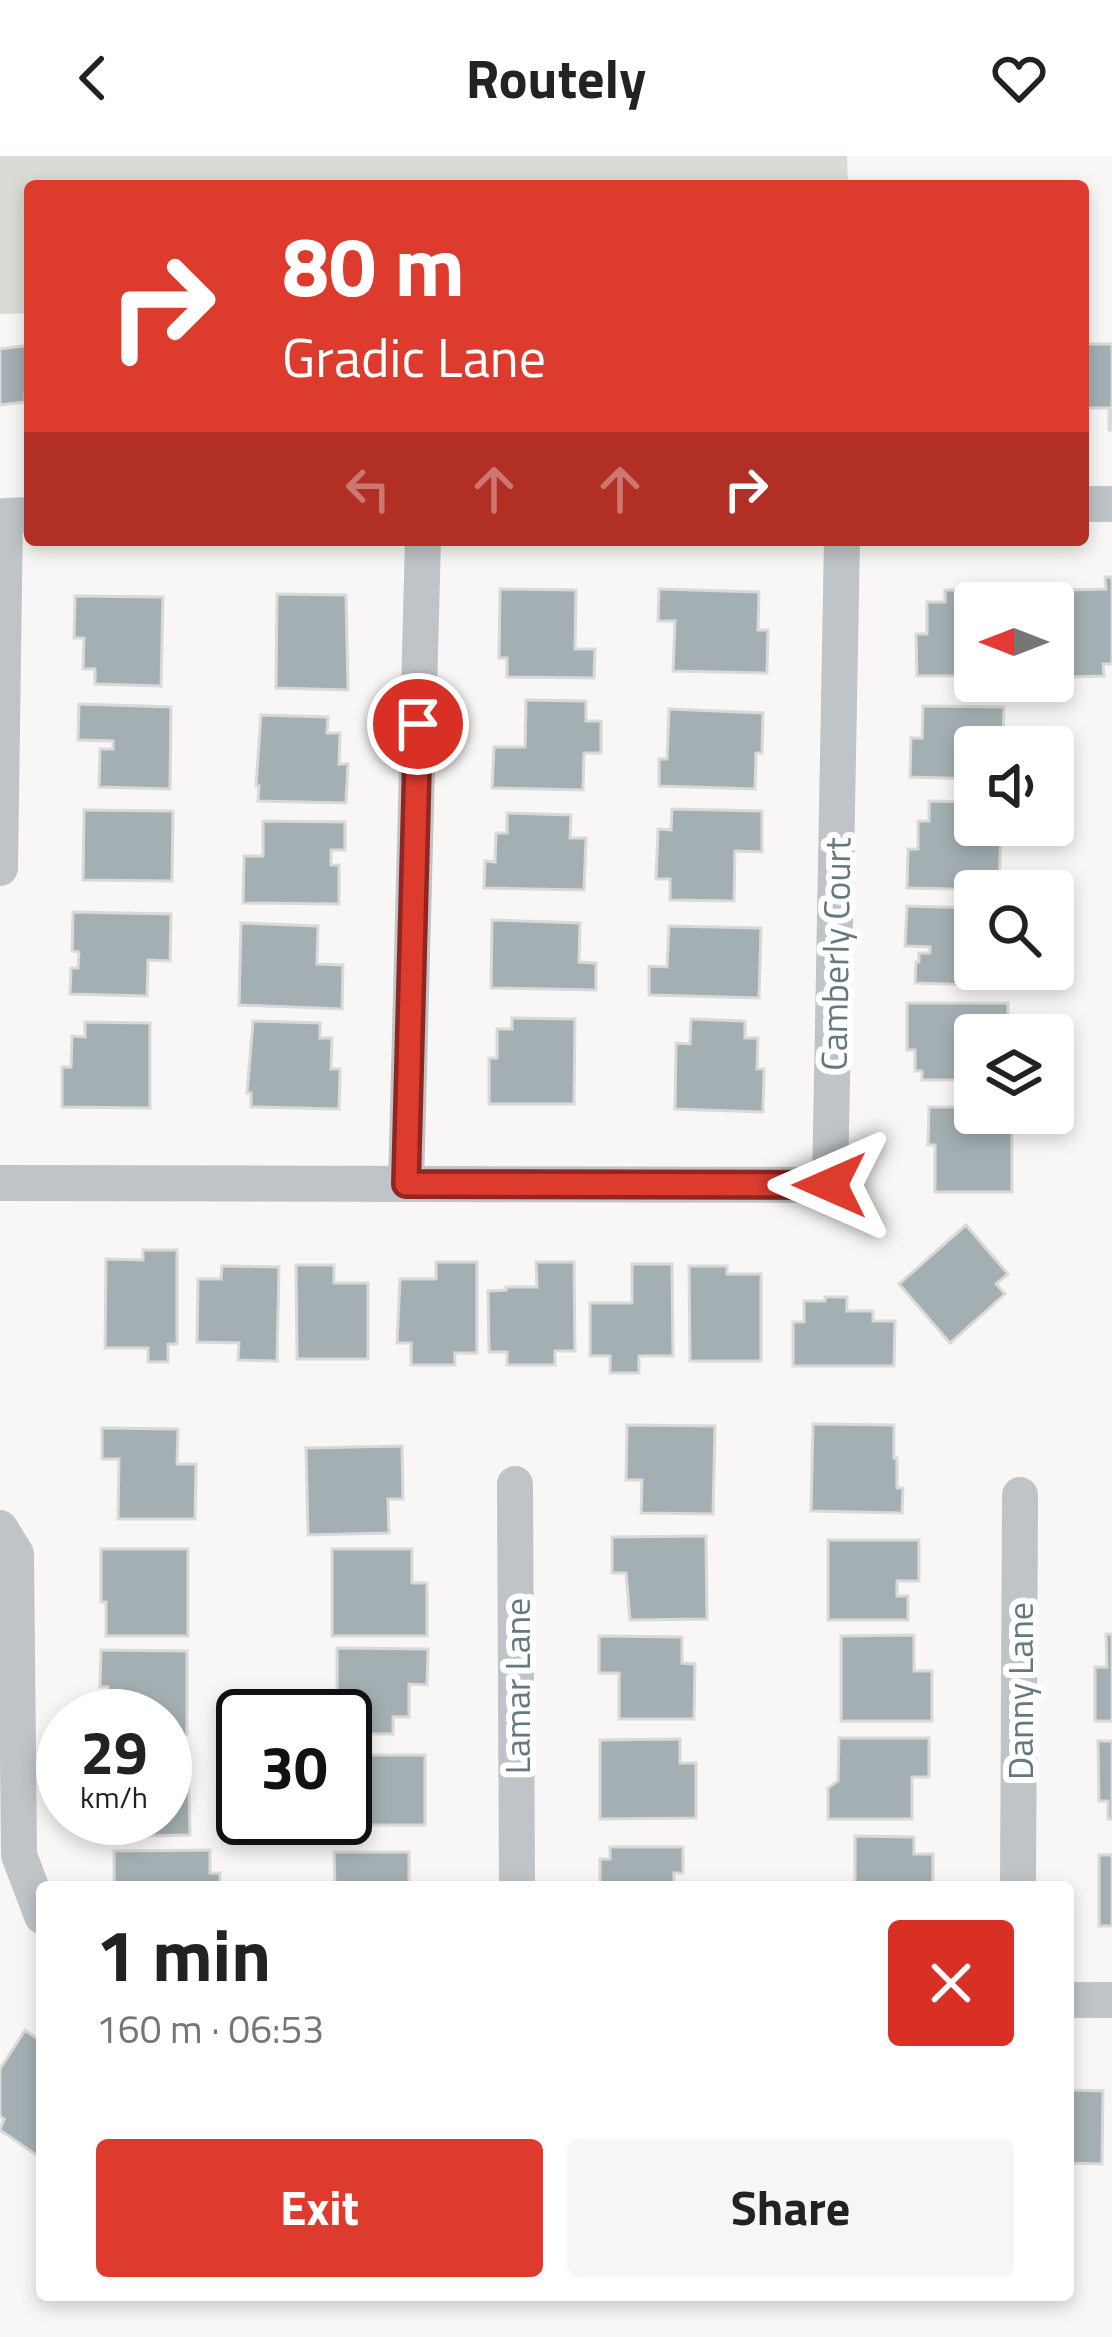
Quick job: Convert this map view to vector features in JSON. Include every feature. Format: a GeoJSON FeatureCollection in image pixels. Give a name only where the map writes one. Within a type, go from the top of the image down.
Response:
{"type":"FeatureCollection","features":[{"type":"Feature","properties":{"kind":"street"},"geometry":{"type":"LineString","coordinates":[[0,868],[5,515],[24,515]]}},
{"type":"Feature","properties":{"kind":"street"},"geometry":{"type":"LineString","coordinates":[[406,1184],[423,546]]}},
{"type":"Feature","properties":{"kind":"street","name":"Camberly Court"},"geometry":{"type":"LineString","coordinates":[[0,1183],[830,1185],[842,546]]}},
{"type":"Feature","properties":{"kind":"street","name":"Lamar Lane"},"geometry":{"type":"LineString","coordinates":[[515,1484],[517,1881]]}},
{"type":"Feature","properties":{"kind":"street","name":"Danny Lane"},"geometry":{"type":"LineString","coordinates":[[1018,1881],[1020,1495]]}},
{"type":"Feature","properties":{"kind":"street"},"geometry":{"type":"LineString","coordinates":[[0,1528],[16,1554],[20,1856],[36,1900]]}},
{"type":"Feature","properties":{"kind":"street"},"geometry":{"type":"LineString","coordinates":[[1074,2000],[1112,2000]]}},
{"type":"Feature","properties":{"kind":"shaded area"},"geometry":{"type":"Polygon","coordinates":[[[0,156],[847,156],[848,180],[24,180],[24,313],[0,314],[0,156]]]}},
{"type":"Feature","properties":{"kind":"building"},"geometry":{"type":"Polygon","coordinates":[[[1089,344],[1112,344],[1112,430],[1109,408],[1089,408],[1089,344]]]}},
{"type":"Feature","properties":{"kind":"building"},"geometry":{"type":"Polygon","coordinates":[[[24,346],[24,402],[0,405],[0,349],[24,346]]]}},
{"type":"Feature","properties":{"kind":"building"},"geometry":{"type":"Polygon","coordinates":[[[1105,577],[1112,577],[1112,664],[1103,664],[1104,676],[1074,677],[1074,590],[1106,589],[1105,577]]]}},
{"type":"Feature","properties":{"kind":"building"},"geometry":{"type":"Polygon","coordinates":[[[500,589],[576,590],[575,649],[595,649],[594,678],[507,677],[507,658],[499,658],[500,589]]]}},
{"type":"Feature","properties":{"kind":"building"},"geometry":{"type":"Polygon","coordinates":[[[659,589],[759,592],[758,630],[768,630],[767,673],[673,671],[675,621],[658,621],[659,589]]]}},
{"type":"Feature","properties":{"kind":"building"},"geometry":{"type":"Polygon","coordinates":[[[945,590],[954,590],[954,676],[917,676],[916,634],[927,634],[927,602],[945,602],[945,590]]]}},
{"type":"Feature","properties":{"kind":"building"},"geometry":{"type":"Polygon","coordinates":[[[277,594],[346,595],[348,690],[276,688],[277,594]]]}},
{"type":"Feature","properties":{"kind":"building"},"geometry":{"type":"Polygon","coordinates":[[[75,596],[163,597],[161,686],[95,684],[95,669],[83,669],[84,638],[74,638],[75,596]]]}},
{"type":"Feature","properties":{"kind":"building"},"geometry":{"type":"Polygon","coordinates":[[[526,700],[586,701],[586,721],[601,721],[601,753],[584,753],[583,790],[492,788],[494,747],[525,747],[526,700]]]}},
{"type":"Feature","properties":{"kind":"building"},"geometry":{"type":"Polygon","coordinates":[[[79,704],[171,707],[170,789],[99,787],[100,749],[113,749],[113,741],[78,740],[79,704]]]}},
{"type":"Feature","properties":{"kind":"building"},"geometry":{"type":"Polygon","coordinates":[[[923,706],[1004,707],[1003,726],[954,726],[954,778],[910,777],[911,738],[922,738],[923,706]]]}},
{"type":"Feature","properties":{"kind":"building"},"geometry":{"type":"Polygon","coordinates":[[[669,709],[763,713],[755,789],[659,786],[659,759],[667,759],[669,709]]]}},
{"type":"Feature","properties":{"kind":"building"},"geometry":{"type":"Polygon","coordinates":[[[261,715],[328,717],[327,733],[340,733],[339,764],[348,764],[346,803],[258,801],[261,715]]]}},
{"type":"Feature","properties":{"kind":"building"},"geometry":{"type":"Polygon","coordinates":[[[929,801],[954,802],[954,846],[1000,846],[1000,870],[954,870],[954,889],[907,888],[908,849],[918,849],[918,821],[929,821],[929,801]]]}},
{"type":"Feature","properties":{"kind":"building"},"geometry":{"type":"Polygon","coordinates":[[[672,809],[762,811],[762,852],[735,851],[734,901],[670,900],[670,879],[656,879],[658,829],[671,830],[672,809]]]}},
{"type":"Feature","properties":{"kind":"building"},"geometry":{"type":"Polygon","coordinates":[[[84,810],[173,811],[172,881],[83,880],[84,810]]]}},
{"type":"Feature","properties":{"kind":"building"},"geometry":{"type":"Polygon","coordinates":[[[507,813],[571,815],[570,838],[586,838],[584,890],[484,888],[485,861],[495,862],[496,833],[507,833],[507,813]]]}},
{"type":"Feature","properties":{"kind":"building"},"geometry":{"type":"Polygon","coordinates":[[[263,821],[345,822],[345,850],[331,850],[331,865],[339,865],[339,904],[243,903],[244,856],[263,856],[263,821]]]}},
{"type":"Feature","properties":{"kind":"building"},"geometry":{"type":"Polygon","coordinates":[[[907,906],[954,907],[954,984],[915,983],[919,953],[930,953],[930,947],[905,946],[907,906]]]}},
{"type":"Feature","properties":{"kind":"building"},"geometry":{"type":"Polygon","coordinates":[[[73,912],[171,914],[170,961],[148,960],[147,996],[70,994],[71,968],[78,968],[79,952],[72,951],[73,912]]]}},
{"type":"Feature","properties":{"kind":"building"},"geometry":{"type":"Polygon","coordinates":[[[492,920],[580,923],[579,962],[596,963],[596,990],[491,988],[492,920]]]}},
{"type":"Feature","properties":{"kind":"building"},"geometry":{"type":"Polygon","coordinates":[[[241,923],[318,926],[317,964],[343,965],[342,1009],[239,1005],[241,923]]]}},
{"type":"Feature","properties":{"kind":"building"},"geometry":{"type":"Polygon","coordinates":[[[669,926],[761,928],[759,998],[649,995],[649,966],[667,967],[669,926]]]}},
{"type":"Feature","properties":{"kind":"building"},"geometry":{"type":"Polygon","coordinates":[[[907,1003],[1008,1003],[1008,1014],[954,1014],[954,1080],[922,1080],[922,1071],[915,1071],[915,1050],[907,1050],[907,1003]]]}},
{"type":"Feature","properties":{"kind":"building"},"geometry":{"type":"Polygon","coordinates":[[[512,1018],[575,1019],[574,1104],[489,1104],[489,1058],[497,1058],[497,1029],[512,1029],[512,1018]]]}},
{"type":"Feature","properties":{"kind":"building"},"geometry":{"type":"Polygon","coordinates":[[[691,1019],[745,1021],[745,1038],[758,1038],[757,1069],[764,1069],[763,1112],[675,1109],[676,1043],[690,1044],[691,1019]]]}},
{"type":"Feature","properties":{"kind":"building"},"geometry":{"type":"Polygon","coordinates":[[[253,1021],[320,1023],[320,1038],[332,1038],[331,1069],[340,1069],[339,1109],[251,1107],[251,1093],[247,1093],[253,1021]]]}},
{"type":"Feature","properties":{"kind":"building"},"geometry":{"type":"Polygon","coordinates":[[[85,1022],[150,1023],[150,1108],[62,1107],[62,1067],[71,1067],[72,1036],[85,1037],[85,1022]]]}},
{"type":"Feature","properties":{"kind":"building"},"geometry":{"type":"Polygon","coordinates":[[[929,1107],[954,1107],[954,1134],[1012,1134],[1012,1192],[935,1192],[935,1145],[928,1145],[929,1107]]]}},
{"type":"Feature","properties":{"kind":"building"},"geometry":{"type":"Polygon","coordinates":[[[966,1225],[1008,1274],[996,1284],[1005,1294],[950,1343],[899,1284],[966,1225]]]}},
{"type":"Feature","properties":{"kind":"building"},"geometry":{"type":"Polygon","coordinates":[[[143,1250],[177,1250],[177,1344],[168,1344],[168,1362],[148,1362],[148,1348],[105,1348],[106,1259],[143,1260],[143,1250]]]}},
{"type":"Feature","properties":{"kind":"building"},"geometry":{"type":"Polygon","coordinates":[[[436,1262],[477,1262],[477,1353],[455,1353],[455,1365],[411,1365],[411,1343],[397,1343],[400,1279],[436,1279],[436,1262]]]}},
{"type":"Feature","properties":{"kind":"building"},"geometry":{"type":"Polygon","coordinates":[[[536,1262],[574,1262],[575,1351],[555,1351],[555,1365],[507,1365],[507,1352],[489,1352],[488,1291],[537,1287],[536,1262]]]}},
{"type":"Feature","properties":{"kind":"building"},"geometry":{"type":"Polygon","coordinates":[[[632,1264],[672,1264],[673,1356],[639,1356],[639,1373],[610,1373],[610,1356],[590,1356],[590,1303],[632,1303],[632,1264]]]}},
{"type":"Feature","properties":{"kind":"building"},"geometry":{"type":"Polygon","coordinates":[[[296,1265],[334,1265],[334,1283],[368,1283],[368,1359],[297,1359],[296,1265]]]}},
{"type":"Feature","properties":{"kind":"building"},"geometry":{"type":"Polygon","coordinates":[[[222,1266],[279,1267],[277,1361],[238,1360],[239,1343],[197,1342],[198,1279],[221,1279],[222,1266]]]}},
{"type":"Feature","properties":{"kind":"building"},"geometry":{"type":"Polygon","coordinates":[[[689,1266],[727,1266],[727,1274],[761,1274],[761,1361],[690,1361],[689,1266]]]}},
{"type":"Feature","properties":{"kind":"building"},"geometry":{"type":"Polygon","coordinates":[[[825,1297],[847,1297],[847,1311],[873,1311],[873,1321],[895,1321],[894,1366],[793,1366],[793,1322],[804,1322],[804,1301],[825,1301],[825,1297]]]}},
{"type":"Feature","properties":{"kind":"building"},"geometry":{"type":"Polygon","coordinates":[[[813,1424],[894,1425],[902,1513],[811,1511],[813,1424]]]}},
{"type":"Feature","properties":{"kind":"building"},"geometry":{"type":"Polygon","coordinates":[[[627,1425],[715,1426],[713,1514],[641,1513],[642,1480],[626,1480],[627,1425]]]}},
{"type":"Feature","properties":{"kind":"building"},"geometry":{"type":"Polygon","coordinates":[[[102,1428],[178,1429],[177,1464],[196,1464],[195,1519],[118,1519],[119,1459],[102,1459],[102,1428]]]}},
{"type":"Feature","properties":{"kind":"building"},"geometry":{"type":"Polygon","coordinates":[[[402,1446],[403,1499],[388,1499],[389,1533],[308,1535],[306,1448],[402,1446]]]}},
{"type":"Feature","properties":{"kind":"building"},"geometry":{"type":"Polygon","coordinates":[[[706,1536],[707,1619],[630,1620],[626,1573],[612,1573],[612,1537],[706,1536]]]}},
{"type":"Feature","properties":{"kind":"building"},"geometry":{"type":"Polygon","coordinates":[[[828,1540],[919,1540],[919,1581],[897,1581],[897,1596],[908,1596],[908,1620],[828,1620],[828,1540]]]}},
{"type":"Feature","properties":{"kind":"building"},"geometry":{"type":"Polygon","coordinates":[[[101,1549],[188,1549],[188,1636],[106,1636],[101,1549]]]}},
{"type":"Feature","properties":{"kind":"building"},"geometry":{"type":"Polygon","coordinates":[[[332,1549],[412,1549],[412,1583],[427,1583],[427,1636],[332,1636],[332,1549]]]}},
{"type":"Feature","properties":{"kind":"building"},"geometry":{"type":"Polygon","coordinates":[[[1106,1634],[1112,1634],[1112,1721],[1095,1721],[1095,1667],[1107,1667],[1106,1634]]]}},
{"type":"Feature","properties":{"kind":"building"},"geometry":{"type":"Polygon","coordinates":[[[914,1635],[914,1671],[932,1671],[932,1721],[841,1721],[841,1636],[914,1635]]]}},
{"type":"Feature","properties":{"kind":"building"},"geometry":{"type":"Polygon","coordinates":[[[599,1636],[682,1637],[682,1663],[695,1664],[694,1719],[619,1719],[619,1673],[599,1673],[599,1636]]]}},
{"type":"Feature","properties":{"kind":"building"},"geometry":{"type":"Polygon","coordinates":[[[337,1648],[428,1649],[427,1685],[409,1684],[409,1717],[393,1717],[393,1734],[372,1734],[372,1689],[337,1689],[337,1648]]]}},
{"type":"Feature","properties":{"kind":"building"},"geometry":{"type":"Polygon","coordinates":[[[101,1650],[187,1651],[187,1689],[100,1687],[101,1650]]]}},
{"type":"Feature","properties":{"kind":"building"},"geometry":{"type":"Polygon","coordinates":[[[839,1738],[929,1738],[929,1777],[912,1777],[912,1819],[828,1819],[828,1788],[838,1781],[839,1738]]]}},
{"type":"Feature","properties":{"kind":"building"},"geometry":{"type":"Polygon","coordinates":[[[680,1739],[680,1763],[696,1763],[696,1818],[600,1819],[600,1740],[680,1739]]]}},
{"type":"Feature","properties":{"kind":"building"},"geometry":{"type":"Polygon","coordinates":[[[1098,1741],[1112,1741],[1112,1819],[1108,1819],[1108,1801],[1099,1801],[1098,1741]]]}},
{"type":"Feature","properties":{"kind":"building"},"geometry":{"type":"Polygon","coordinates":[[[372,1755],[425,1755],[425,1825],[372,1825],[372,1755]]]}},
{"type":"Feature","properties":{"kind":"building"},"geometry":{"type":"Polygon","coordinates":[[[855,1836],[914,1837],[914,1854],[933,1854],[933,1881],[855,1881],[855,1836]]]}},
{"type":"Feature","properties":{"kind":"building"},"geometry":{"type":"Polygon","coordinates":[[[610,1847],[683,1847],[683,1873],[674,1873],[674,1881],[600,1881],[600,1859],[610,1859],[610,1847]]]}},
{"type":"Feature","properties":{"kind":"building"},"geometry":{"type":"Polygon","coordinates":[[[210,1850],[210,1873],[220,1873],[220,1881],[114,1881],[114,1851],[210,1850]]]}},
{"type":"Feature","properties":{"kind":"building"},"geometry":{"type":"Polygon","coordinates":[[[334,1852],[409,1852],[409,1881],[335,1881],[334,1852]]]}},
{"type":"Feature","properties":{"kind":"building"},"geometry":{"type":"Polygon","coordinates":[[[1099,1855],[1112,1855],[1112,1926],[1099,1926],[1099,1855]]]}},
{"type":"Feature","properties":{"kind":"building"},"geometry":{"type":"Polygon","coordinates":[[[25,2030],[36,2038],[36,2155],[0,2130],[4,2119],[0,2116],[0,2069],[25,2030]]]}},
{"type":"Feature","properties":{"kind":"building"},"geometry":{"type":"Polygon","coordinates":[[[1074,2090],[1103,2091],[1102,2164],[1074,2163],[1074,2090]]]}},
{"type":"Feature","properties":{"kind":"route"},"geometry":{"type":"LineString","coordinates":[[418,724],[406,1184],[830,1185]]}}]}
